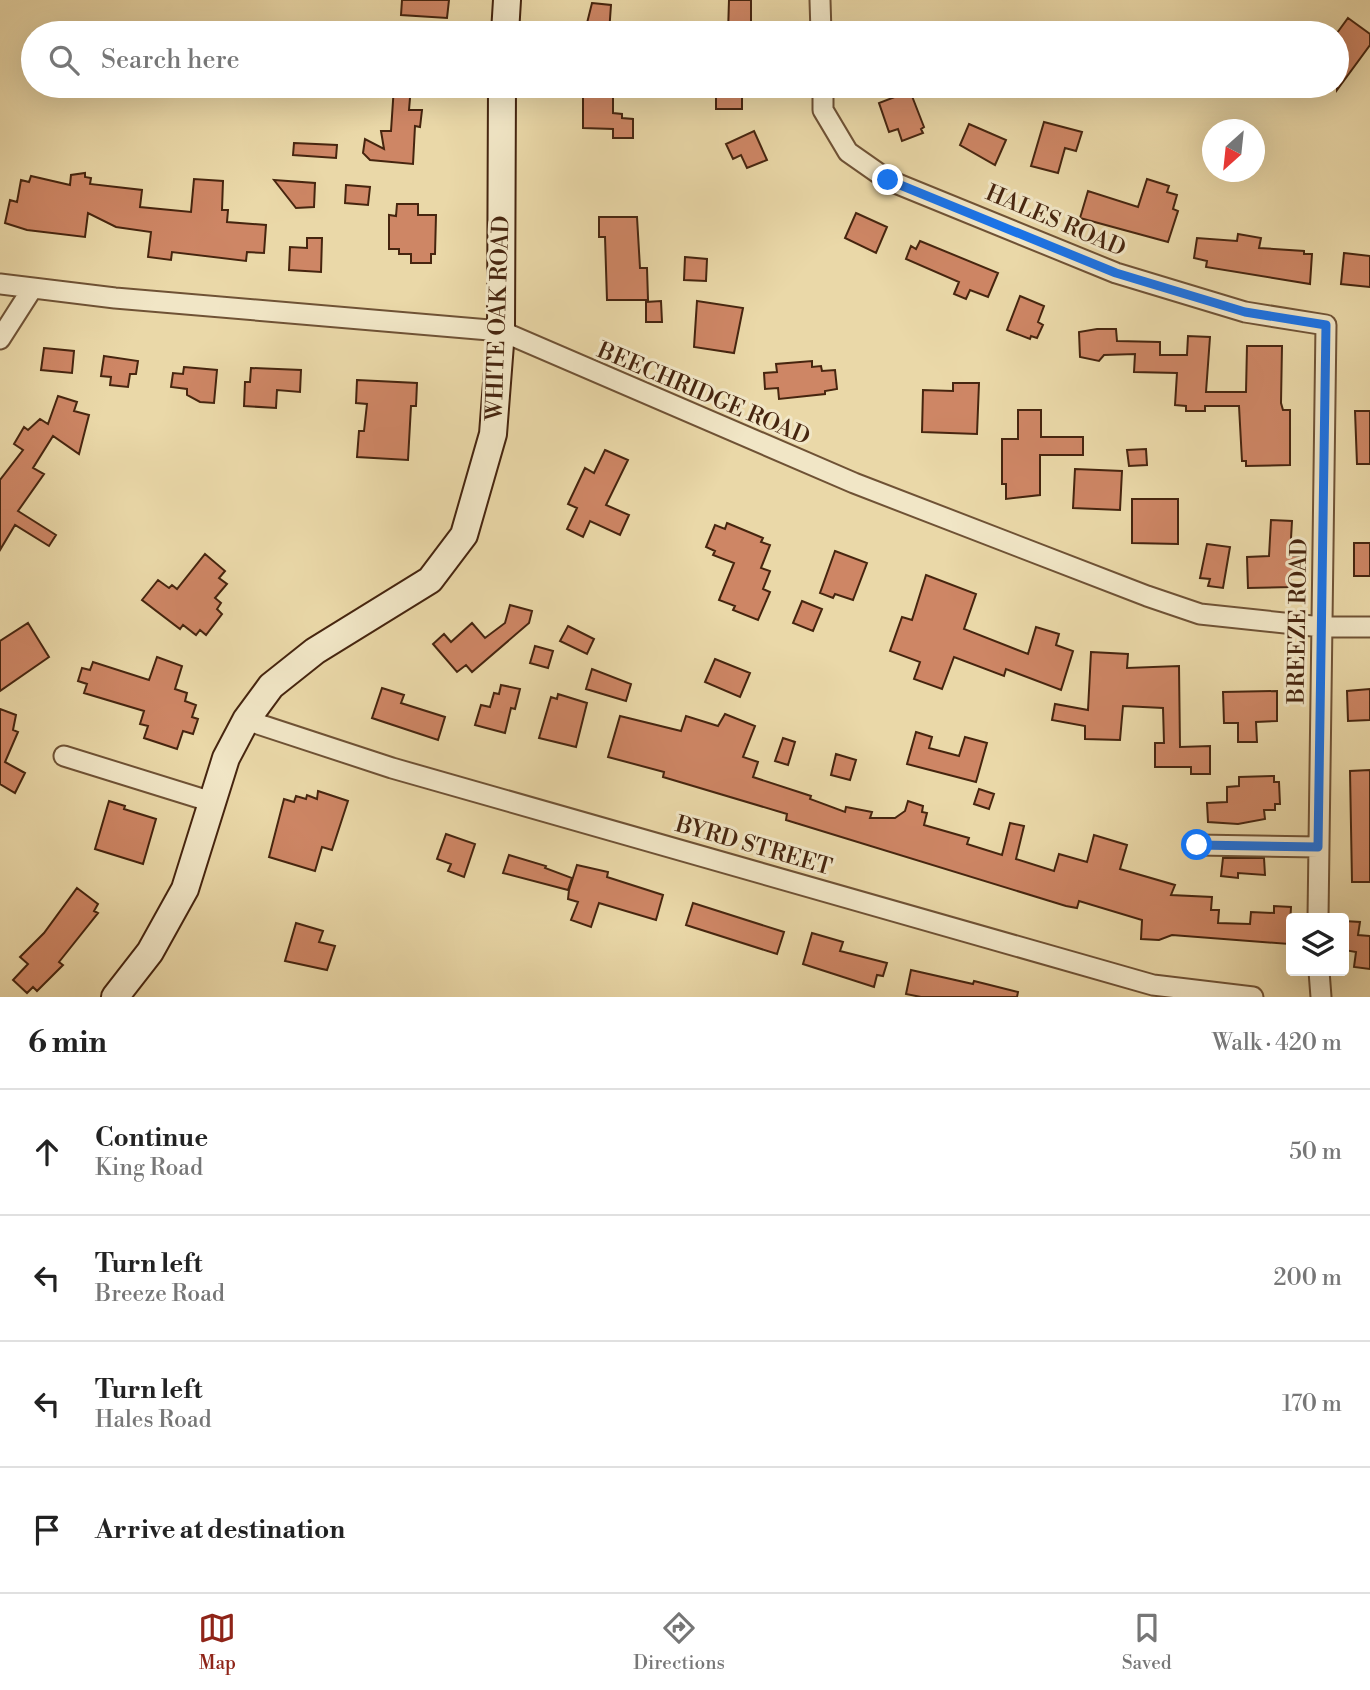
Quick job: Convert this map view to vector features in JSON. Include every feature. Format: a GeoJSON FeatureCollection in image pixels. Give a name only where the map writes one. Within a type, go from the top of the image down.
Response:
{"type":"FeatureCollection","features":[{"type":"Feature","properties":{"kind":"street"},"geometry":{"type":"LineString","coordinates":[[506,21],[507,0]]}},
{"type":"Feature","properties":{"kind":"street"},"geometry":{"type":"LineString","coordinates":[[820,0],[821,21]]}},
{"type":"Feature","properties":{"kind":"street","name":"WHITE OAK ROAD"},"geometry":{"type":"LineString","coordinates":[[115,997],[150,952],[185,890],[226,758],[246,720],[271,686],[315,651],[430,580],[464,535],[494,434],[500,331],[502,98]]}},
{"type":"Feature","properties":{"kind":"street","name":"HALES ROAD"},"geometry":{"type":"LineString","coordinates":[[823,98],[823,110],[848,152],[888,180],[1116,273],[1245,312],[1326,325]]}},
{"type":"Feature","properties":{"kind":"street","name":"BEECHRIDGE ROAD"},"geometry":{"type":"LineString","coordinates":[[0,284],[500,331],[853,483],[1200,614],[1322,627],[1370,626]]}},
{"type":"Feature","properties":{"kind":"street"},"geometry":{"type":"LineString","coordinates":[[0,339],[32,289]]}},
{"type":"Feature","properties":{"kind":"street","name":"BREEZE ROAD"},"geometry":{"type":"LineString","coordinates":[[1318,913],[1326,325]]}},
{"type":"Feature","properties":{"kind":"street","name":"BYRD STREET"},"geometry":{"type":"LineString","coordinates":[[246,720],[392,768],[1153,985],[1253,997]]}},
{"type":"Feature","properties":{"kind":"street"},"geometry":{"type":"LineString","coordinates":[[64,756],[212,802]]}},
{"type":"Feature","properties":{"kind":"street"},"geometry":{"type":"LineString","coordinates":[[1197,845],[1318,847]]}},
{"type":"Feature","properties":{"kind":"street"},"geometry":{"type":"LineString","coordinates":[[1320,976],[1321,997]]}},
{"type":"Feature","properties":{"kind":"building"},"geometry":{"type":"Polygon","coordinates":[[[402,0],[449,0],[447,18],[401,15],[402,0]]]}},
{"type":"Feature","properties":{"kind":"building"},"geometry":{"type":"Polygon","coordinates":[[[729,0],[751,0],[751,21],[728,21],[729,0]]]}},
{"type":"Feature","properties":{"kind":"building"},"geometry":{"type":"Polygon","coordinates":[[[592,3],[611,5],[610,21],[588,21],[592,3]]]}},
{"type":"Feature","properties":{"kind":"building"},"geometry":{"type":"Polygon","coordinates":[[[1348,18],[1370,34],[1370,45],[1349,74],[1349,21],[1346,21],[1348,18]]]}},
{"type":"Feature","properties":{"kind":"building"},"geometry":{"type":"Polygon","coordinates":[[[393,98],[410,98],[409,110],[422,110],[420,127],[415,126],[413,164],[370,160],[363,153],[365,139],[384,149],[381,131],[391,131],[393,98]]]}},
{"type":"Feature","properties":{"kind":"building"},"geometry":{"type":"Polygon","coordinates":[[[583,98],[613,98],[613,113],[622,114],[622,118],[633,119],[633,138],[613,138],[613,129],[583,128],[583,98]]]}},
{"type":"Feature","properties":{"kind":"building"},"geometry":{"type":"Polygon","coordinates":[[[716,98],[742,98],[742,109],[716,109],[716,98]]]}},
{"type":"Feature","properties":{"kind":"building"},"geometry":{"type":"Polygon","coordinates":[[[892,98],[913,98],[924,127],[921,129],[923,133],[902,141],[898,129],[889,132],[879,103],[892,98]]]}},
{"type":"Feature","properties":{"kind":"building"},"geometry":{"type":"Polygon","coordinates":[[[1044,122],[1082,132],[1076,151],[1065,148],[1058,173],[1031,166],[1044,122]]]}},
{"type":"Feature","properties":{"kind":"building"},"geometry":{"type":"Polygon","coordinates":[[[969,124],[1006,140],[995,165],[960,145],[969,124]]]}},
{"type":"Feature","properties":{"kind":"building"},"geometry":{"type":"Polygon","coordinates":[[[754,131],[767,160],[747,168],[741,155],[733,159],[726,144],[754,131]]]}},
{"type":"Feature","properties":{"kind":"building"},"geometry":{"type":"Polygon","coordinates":[[[294,143],[337,145],[336,158],[293,155],[294,143]]]}},
{"type":"Feature","properties":{"kind":"building"},"geometry":{"type":"Polygon","coordinates":[[[85,173],[85,177],[91,178],[90,184],[142,190],[140,207],[191,212],[194,179],[223,181],[222,210],[228,210],[227,222],[266,225],[264,253],[247,252],[246,261],[172,252],[171,260],[148,257],[151,232],[116,227],[88,213],[85,237],[27,230],[5,223],[10,200],[17,202],[21,180],[29,182],[31,176],[70,185],[71,175],[85,173]]]}},
{"type":"Feature","properties":{"kind":"building"},"geometry":{"type":"Polygon","coordinates":[[[1147,179],[1169,186],[1167,192],[1177,195],[1173,209],[1178,211],[1168,242],[1080,218],[1088,191],[1138,207],[1147,179]]]}},
{"type":"Feature","properties":{"kind":"building"},"geometry":{"type":"Polygon","coordinates":[[[274,180],[315,183],[314,207],[296,208],[274,180]]]}},
{"type":"Feature","properties":{"kind":"building"},"geometry":{"type":"Polygon","coordinates":[[[346,185],[370,187],[368,205],[345,203],[346,185]]]}},
{"type":"Feature","properties":{"kind":"building"},"geometry":{"type":"Polygon","coordinates":[[[397,204],[418,204],[418,215],[436,215],[435,254],[431,254],[431,263],[411,263],[411,254],[399,254],[399,249],[389,249],[389,215],[396,216],[397,204]]]}},
{"type":"Feature","properties":{"kind":"building"},"geometry":{"type":"Polygon","coordinates":[[[856,213],[887,227],[876,253],[845,238],[856,213]]]}},
{"type":"Feature","properties":{"kind":"building"},"geometry":{"type":"Polygon","coordinates":[[[599,217],[637,217],[640,268],[647,268],[648,300],[607,300],[605,237],[599,237],[599,217]]]}},
{"type":"Feature","properties":{"kind":"building"},"geometry":{"type":"Polygon","coordinates":[[[1238,234],[1261,238],[1259,248],[1312,254],[1310,284],[1206,267],[1207,261],[1194,258],[1197,238],[1237,241],[1238,234]]]}},
{"type":"Feature","properties":{"kind":"building"},"geometry":{"type":"Polygon","coordinates":[[[307,238],[322,238],[321,272],[289,270],[290,247],[307,248],[307,238]]]}},
{"type":"Feature","properties":{"kind":"building"},"geometry":{"type":"Polygon","coordinates":[[[920,241],[998,273],[988,297],[970,290],[966,299],[954,294],[959,282],[906,259],[911,246],[916,249],[920,241]]]}},
{"type":"Feature","properties":{"kind":"building"},"geometry":{"type":"Polygon","coordinates":[[[1344,253],[1370,256],[1370,287],[1341,284],[1344,253]]]}},
{"type":"Feature","properties":{"kind":"building"},"geometry":{"type":"Polygon","coordinates":[[[685,257],[707,259],[706,281],[684,280],[685,257]]]}},
{"type":"Feature","properties":{"kind":"building"},"geometry":{"type":"Polygon","coordinates":[[[1020,296],[1044,306],[1038,322],[1043,325],[1037,338],[1031,336],[1030,339],[1007,330],[1020,296]]]}},
{"type":"Feature","properties":{"kind":"building"},"geometry":{"type":"Polygon","coordinates":[[[661,301],[662,322],[646,322],[646,302],[661,301]]]}},
{"type":"Feature","properties":{"kind":"building"},"geometry":{"type":"Polygon","coordinates":[[[697,301],[743,308],[734,353],[694,347],[697,301]]]}},
{"type":"Feature","properties":{"kind":"building"},"geometry":{"type":"Polygon","coordinates":[[[1116,329],[1117,341],[1160,342],[1160,355],[1187,355],[1188,336],[1210,337],[1206,392],[1246,392],[1247,346],[1282,346],[1281,403],[1283,410],[1290,410],[1290,465],[1246,466],[1246,461],[1242,461],[1239,406],[1205,406],[1205,411],[1186,411],[1186,406],[1175,405],[1177,373],[1134,372],[1135,354],[1104,355],[1099,361],[1080,357],[1079,332],[1116,329]]]}},
{"type":"Feature","properties":{"kind":"building"},"geometry":{"type":"Polygon","coordinates":[[[44,348],[74,351],[72,373],[41,370],[44,348]]]}},
{"type":"Feature","properties":{"kind":"building"},"geometry":{"type":"Polygon","coordinates":[[[104,356],[138,361],[136,374],[130,374],[128,387],[110,385],[111,377],[101,376],[104,356]]]}},
{"type":"Feature","properties":{"kind":"building"},"geometry":{"type":"Polygon","coordinates":[[[812,361],[812,367],[821,366],[822,371],[835,370],[837,389],[825,391],[825,394],[779,399],[778,388],[765,389],[764,373],[777,372],[776,364],[812,361]]]}},
{"type":"Feature","properties":{"kind":"building"},"geometry":{"type":"Polygon","coordinates":[[[184,367],[217,370],[214,403],[200,402],[187,395],[187,389],[171,387],[173,373],[183,374],[184,367]]]}},
{"type":"Feature","properties":{"kind":"building"},"geometry":{"type":"Polygon","coordinates":[[[251,368],[301,370],[300,392],[277,390],[276,408],[244,406],[245,382],[250,382],[251,368]]]}},
{"type":"Feature","properties":{"kind":"building"},"geometry":{"type":"Polygon","coordinates":[[[357,380],[417,383],[416,406],[411,406],[408,460],[357,457],[359,431],[364,431],[367,404],[356,403],[357,380]]]}},
{"type":"Feature","properties":{"kind":"building"},"geometry":{"type":"Polygon","coordinates":[[[953,383],[979,383],[977,434],[922,432],[923,390],[953,391],[953,383]]]}},
{"type":"Feature","properties":{"kind":"building"},"geometry":{"type":"Polygon","coordinates":[[[58,396],[77,402],[74,411],[89,415],[79,454],[53,436],[33,468],[44,474],[18,511],[56,535],[49,546],[15,525],[0,550],[0,480],[23,450],[14,444],[24,427],[28,430],[40,419],[48,424],[58,396]]]}},
{"type":"Feature","properties":{"kind":"building"},"geometry":{"type":"Polygon","coordinates":[[[1018,410],[1041,410],[1041,437],[1083,437],[1083,455],[1040,455],[1040,495],[1006,499],[1006,484],[1002,484],[1002,439],[1018,439],[1018,410]]]}},
{"type":"Feature","properties":{"kind":"building"},"geometry":{"type":"Polygon","coordinates":[[[1355,411],[1370,411],[1370,464],[1357,464],[1355,411]]]}},
{"type":"Feature","properties":{"kind":"building"},"geometry":{"type":"Polygon","coordinates":[[[1146,449],[1147,465],[1129,466],[1127,450],[1146,449]]]}},
{"type":"Feature","properties":{"kind":"building"},"geometry":{"type":"Polygon","coordinates":[[[605,450],[628,460],[606,505],[629,515],[620,535],[590,521],[583,537],[567,529],[577,508],[568,504],[585,468],[594,473],[605,450]]]}},
{"type":"Feature","properties":{"kind":"building"},"geometry":{"type":"Polygon","coordinates":[[[1075,469],[1122,471],[1120,510],[1073,508],[1075,469]]]}},
{"type":"Feature","properties":{"kind":"building"},"geometry":{"type":"Polygon","coordinates":[[[1132,499],[1178,499],[1178,544],[1132,543],[1132,499]]]}},
{"type":"Feature","properties":{"kind":"building"},"geometry":{"type":"Polygon","coordinates":[[[1271,520],[1292,521],[1290,556],[1299,556],[1300,577],[1291,577],[1291,587],[1248,588],[1247,557],[1269,556],[1271,520]]]}},
{"type":"Feature","properties":{"kind":"building"},"geometry":{"type":"Polygon","coordinates":[[[727,523],[763,538],[761,542],[770,545],[761,568],[770,571],[763,589],[770,592],[758,620],[733,610],[735,606],[719,600],[734,563],[713,555],[715,551],[706,547],[715,525],[725,529],[727,523]]]}},
{"type":"Feature","properties":{"kind":"building"},"geometry":{"type":"Polygon","coordinates":[[[1354,543],[1370,543],[1370,576],[1354,576],[1354,543]]]}},
{"type":"Feature","properties":{"kind":"building"},"geometry":{"type":"Polygon","coordinates":[[[1207,544],[1230,547],[1223,588],[1208,586],[1210,579],[1200,578],[1207,544]]]}},
{"type":"Feature","properties":{"kind":"building"},"geometry":{"type":"Polygon","coordinates":[[[835,551],[867,563],[853,600],[835,594],[833,598],[820,593],[835,551]]]}},
{"type":"Feature","properties":{"kind":"building"},"geometry":{"type":"Polygon","coordinates":[[[205,554],[225,571],[219,578],[227,584],[215,598],[221,603],[217,609],[222,614],[206,635],[200,630],[196,635],[183,625],[180,629],[142,600],[158,580],[169,588],[172,585],[177,589],[205,554]]]}},
{"type":"Feature","properties":{"kind":"building"},"geometry":{"type":"Polygon","coordinates":[[[926,575],[976,594],[964,629],[1028,654],[1036,627],[1059,634],[1056,645],[1073,651],[1061,690],[1006,669],[1004,676],[954,657],[942,689],[914,679],[920,662],[890,651],[902,617],[912,620],[926,575]]]}},
{"type":"Feature","properties":{"kind":"building"},"geometry":{"type":"Polygon","coordinates":[[[802,601],[822,609],[813,631],[793,623],[802,601]]]}},
{"type":"Feature","properties":{"kind":"building"},"geometry":{"type":"Polygon","coordinates":[[[510,605],[532,611],[529,623],[472,672],[466,665],[457,672],[433,644],[444,634],[451,642],[472,623],[485,638],[505,623],[510,605]]]}},
{"type":"Feature","properties":{"kind":"building"},"geometry":{"type":"Polygon","coordinates":[[[28,623],[49,657],[0,691],[0,641],[28,623]]]}},
{"type":"Feature","properties":{"kind":"building"},"geometry":{"type":"Polygon","coordinates":[[[568,626],[594,639],[587,654],[560,641],[568,626]]]}},
{"type":"Feature","properties":{"kind":"building"},"geometry":{"type":"Polygon","coordinates":[[[535,646],[553,651],[548,668],[530,663],[535,646]]]}},
{"type":"Feature","properties":{"kind":"building"},"geometry":{"type":"Polygon","coordinates":[[[1091,652],[1128,654],[1127,668],[1179,666],[1180,747],[1210,746],[1210,774],[1191,774],[1191,767],[1155,767],[1155,743],[1164,743],[1163,708],[1123,706],[1120,740],[1085,739],[1085,726],[1052,720],[1055,704],[1088,710],[1091,652]]]}},
{"type":"Feature","properties":{"kind":"building"},"geometry":{"type":"Polygon","coordinates":[[[157,657],[182,666],[175,689],[187,693],[185,701],[196,705],[192,717],[198,719],[193,734],[183,731],[177,749],[144,738],[148,726],[140,724],[144,711],[84,693],[87,684],[78,681],[82,668],[90,670],[93,662],[149,680],[157,657]]]}},
{"type":"Feature","properties":{"kind":"building"},"geometry":{"type":"Polygon","coordinates":[[[715,659],[750,673],[740,697],[705,682],[715,659]]]}},
{"type":"Feature","properties":{"kind":"building"},"geometry":{"type":"Polygon","coordinates":[[[592,669],[631,684],[626,701],[586,689],[592,669]]]}},
{"type":"Feature","properties":{"kind":"building"},"geometry":{"type":"Polygon","coordinates":[[[501,685],[520,689],[515,709],[511,708],[505,733],[475,725],[481,705],[490,707],[494,693],[499,694],[501,685]]]}},
{"type":"Feature","properties":{"kind":"building"},"geometry":{"type":"Polygon","coordinates":[[[382,688],[404,695],[401,703],[445,717],[438,740],[372,718],[382,688]]]}},
{"type":"Feature","properties":{"kind":"building"},"geometry":{"type":"Polygon","coordinates":[[[1370,689],[1370,720],[1348,721],[1347,691],[1370,689]]]}},
{"type":"Feature","properties":{"kind":"building"},"geometry":{"type":"Polygon","coordinates":[[[1277,691],[1277,721],[1256,722],[1257,742],[1238,742],[1238,723],[1224,723],[1223,692],[1277,691]]]}},
{"type":"Feature","properties":{"kind":"building"},"geometry":{"type":"Polygon","coordinates":[[[558,694],[587,703],[576,747],[539,738],[551,697],[557,699],[558,694]]]}},
{"type":"Feature","properties":{"kind":"building"},"geometry":{"type":"Polygon","coordinates":[[[0,709],[16,715],[13,730],[18,732],[5,762],[25,773],[15,793],[0,784],[0,709]]]}},
{"type":"Feature","properties":{"kind":"building"},"geometry":{"type":"Polygon","coordinates":[[[725,714],[755,726],[743,757],[758,762],[753,777],[811,796],[810,799],[845,812],[846,807],[872,812],[870,818],[895,818],[905,811],[908,801],[923,806],[922,812],[927,813],[924,825],[969,838],[967,844],[1002,855],[1010,823],[1024,826],[1016,859],[1054,871],[1059,854],[1087,862],[1094,835],[1127,845],[1120,869],[1175,885],[1171,895],[1212,897],[1211,910],[1219,910],[1218,923],[1250,924],[1251,912],[1274,913],[1274,906],[1291,907],[1291,913],[1286,913],[1286,944],[1172,935],[1159,940],[1141,939],[1142,920],[1079,901],[1077,908],[1066,906],[786,820],[787,814],[663,777],[664,772],[608,757],[620,716],[681,731],[686,716],[718,726],[725,714]]]}},
{"type":"Feature","properties":{"kind":"building"},"geometry":{"type":"Polygon","coordinates":[[[916,732],[932,737],[929,748],[959,756],[965,737],[987,743],[976,782],[907,764],[916,732]]]}},
{"type":"Feature","properties":{"kind":"building"},"geometry":{"type":"Polygon","coordinates":[[[783,738],[795,742],[788,765],[775,761],[783,738]]]}},
{"type":"Feature","properties":{"kind":"building"},"geometry":{"type":"Polygon","coordinates":[[[836,754],[856,760],[850,780],[831,775],[836,754]]]}},
{"type":"Feature","properties":{"kind":"building"},"geometry":{"type":"Polygon","coordinates":[[[1370,770],[1370,882],[1352,882],[1350,771],[1370,770]]]}},
{"type":"Feature","properties":{"kind":"building"},"geometry":{"type":"Polygon","coordinates":[[[1274,776],[1274,782],[1279,782],[1280,804],[1275,804],[1275,810],[1264,810],[1265,819],[1238,824],[1208,822],[1207,803],[1227,802],[1227,787],[1239,786],[1239,777],[1274,776]]]}},
{"type":"Feature","properties":{"kind":"building"},"geometry":{"type":"Polygon","coordinates":[[[979,789],[994,794],[989,809],[974,804],[979,789]]]}},
{"type":"Feature","properties":{"kind":"building"},"geometry":{"type":"Polygon","coordinates":[[[318,791],[348,801],[332,850],[322,847],[315,871],[269,857],[284,799],[294,802],[296,796],[306,799],[307,795],[317,799],[318,791]]]}},
{"type":"Feature","properties":{"kind":"building"},"geometry":{"type":"Polygon","coordinates":[[[109,801],[125,806],[124,809],[156,819],[143,864],[95,849],[109,801]]]}},
{"type":"Feature","properties":{"kind":"building"},"geometry":{"type":"Polygon","coordinates":[[[446,834],[475,844],[464,877],[448,871],[451,864],[437,859],[446,834]]]}},
{"type":"Feature","properties":{"kind":"building"},"geometry":{"type":"Polygon","coordinates":[[[509,855],[546,866],[545,868],[572,878],[568,890],[503,873],[509,855]]]}},
{"type":"Feature","properties":{"kind":"building"},"geometry":{"type":"Polygon","coordinates":[[[1223,858],[1264,858],[1265,875],[1238,873],[1238,878],[1221,876],[1223,858]]]}},
{"type":"Feature","properties":{"kind":"building"},"geometry":{"type":"Polygon","coordinates":[[[577,865],[608,872],[607,877],[663,895],[656,920],[599,903],[591,927],[571,920],[578,902],[568,899],[577,865]]]}},
{"type":"Feature","properties":{"kind":"building"},"geometry":{"type":"Polygon","coordinates":[[[77,888],[98,904],[94,911],[98,913],[59,962],[63,965],[37,991],[33,987],[27,993],[13,980],[28,964],[20,957],[44,933],[77,888]]]}},
{"type":"Feature","properties":{"kind":"building"},"geometry":{"type":"Polygon","coordinates":[[[693,903],[784,932],[777,954],[686,925],[693,903]]]}},
{"type":"Feature","properties":{"kind":"building"},"geometry":{"type":"Polygon","coordinates":[[[1349,921],[1360,922],[1358,935],[1370,936],[1370,969],[1354,967],[1356,952],[1349,951],[1349,921]]]}},
{"type":"Feature","properties":{"kind":"building"},"geometry":{"type":"Polygon","coordinates":[[[296,923],[323,931],[319,942],[335,946],[327,970],[285,961],[296,923]]]}},
{"type":"Feature","properties":{"kind":"building"},"geometry":{"type":"Polygon","coordinates":[[[812,933],[843,942],[840,951],[887,963],[883,976],[877,975],[874,987],[803,964],[812,933]]]}},
{"type":"Feature","properties":{"kind":"building"},"geometry":{"type":"Polygon","coordinates":[[[911,970],[1018,992],[1017,997],[921,997],[906,994],[911,970]]]}},
{"type":"Feature","properties":{"kind":"route"},"geometry":{"type":"LineString","coordinates":[[888,180],[967,209],[1116,273],[1245,312],[1326,325],[1318,847],[1197,845]]}}]}
